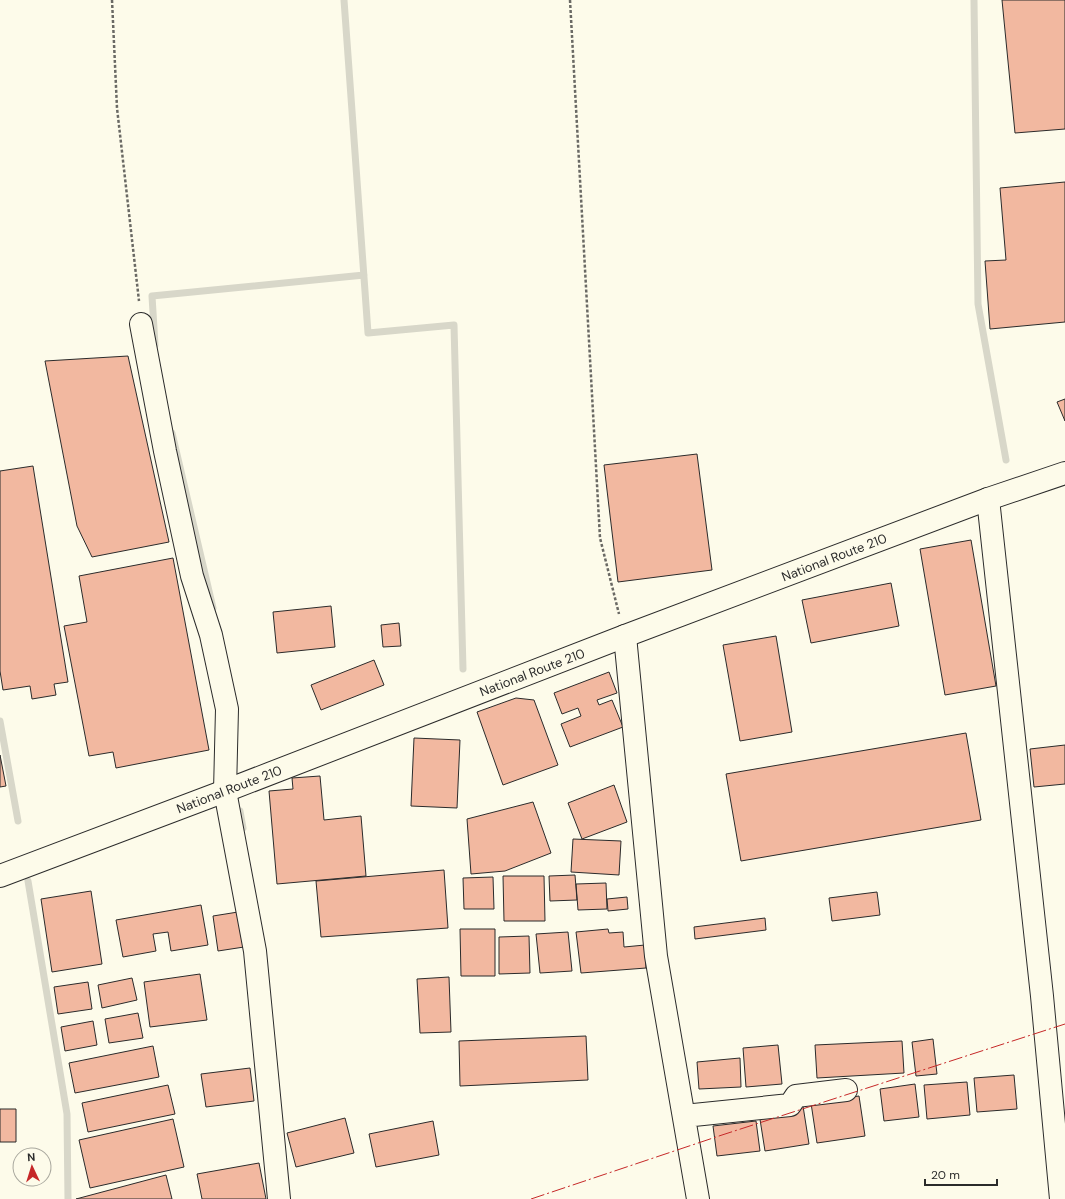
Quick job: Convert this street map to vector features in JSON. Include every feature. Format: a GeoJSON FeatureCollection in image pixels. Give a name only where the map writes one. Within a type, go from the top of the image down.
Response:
{"type":"FeatureCollection","features":[{"type":"Feature","properties":{"kind":"main road"},"geometry":{"type":"LineString","coordinates":[[141,324],[165,451],[192,576],[211,635],[227,709],[225,791],[254,950],[279,1199]]}},
{"type":"Feature","properties":{"kind":"main road","name":"National Route 210"},"geometry":{"type":"LineString","coordinates":[[0,876],[225,791],[625,636],[988,499],[1065,473]]}},
{"type":"Feature","properties":{"kind":"main road"},"geometry":{"type":"LineString","coordinates":[[988,499],[1042,996],[1061,1199]]}},
{"type":"Feature","properties":{"kind":"main road"},"geometry":{"type":"LineString","coordinates":[[625,636],[656,956],[698,1199]]}},
{"type":"Feature","properties":{"kind":"main road"},"geometry":{"type":"LineString","coordinates":[[684,1116],[790,1105],[796,1096],[846,1090]]}},
{"type":"Feature","properties":{"kind":"path"},"geometry":{"type":"LineString","coordinates":[[112,0],[117,108],[141,324]]}},
{"type":"Feature","properties":{"kind":"path"},"geometry":{"type":"LineString","coordinates":[[570,0],[600,538],[625,636]]}},
{"type":"Feature","properties":{"kind":"building"},"geometry":{"type":"Polygon","coordinates":[[[1002,0],[1065,0],[1065,129],[1015,133],[1002,0]]]}},
{"type":"Feature","properties":{"kind":"building"},"geometry":{"type":"Polygon","coordinates":[[[1065,182],[1065,322],[990,329],[985,261],[1006,260],[1000,188],[1065,182]]]}},
{"type":"Feature","properties":{"kind":"building"},"geometry":{"type":"Polygon","coordinates":[[[128,356],[169,542],[92,557],[77,526],[45,361],[128,356]]]}},
{"type":"Feature","properties":{"kind":"building"},"geometry":{"type":"Polygon","coordinates":[[[1065,399],[1065,421],[1057,402],[1065,399]]]}},
{"type":"Feature","properties":{"kind":"building"},"geometry":{"type":"Polygon","coordinates":[[[697,454],[712,570],[618,582],[604,465],[697,454]]]}},
{"type":"Feature","properties":{"kind":"building"},"geometry":{"type":"Polygon","coordinates":[[[33,466],[68,682],[54,684],[56,695],[32,699],[30,686],[3,690],[0,671],[0,471],[33,466]]]}},
{"type":"Feature","properties":{"kind":"building"},"geometry":{"type":"Polygon","coordinates":[[[971,540],[996,686],[945,695],[920,549],[971,540]]]}},
{"type":"Feature","properties":{"kind":"building"},"geometry":{"type":"Polygon","coordinates":[[[173,558],[209,750],[116,768],[113,752],[89,756],[64,626],[87,622],[79,576],[173,558]]]}},
{"type":"Feature","properties":{"kind":"building"},"geometry":{"type":"Polygon","coordinates":[[[891,583],[899,626],[811,643],[802,600],[891,583]]]}},
{"type":"Feature","properties":{"kind":"building"},"geometry":{"type":"Polygon","coordinates":[[[331,606],[335,647],[277,653],[273,612],[331,606]]]}},
{"type":"Feature","properties":{"kind":"building"},"geometry":{"type":"Polygon","coordinates":[[[399,623],[401,646],[383,647],[381,625],[399,623]]]}},
{"type":"Feature","properties":{"kind":"building"},"geometry":{"type":"Polygon","coordinates":[[[776,636],[792,732],[740,741],[723,645],[776,636]]]}},
{"type":"Feature","properties":{"kind":"building"},"geometry":{"type":"Polygon","coordinates":[[[374,660],[384,685],[321,710],[311,685],[374,660]]]}},
{"type":"Feature","properties":{"kind":"building"},"geometry":{"type":"Polygon","coordinates":[[[609,672],[617,693],[597,700],[599,705],[612,700],[623,727],[570,747],[561,724],[581,716],[578,708],[562,714],[554,693],[609,672]]]}},
{"type":"Feature","properties":{"kind":"building"},"geometry":{"type":"Polygon","coordinates":[[[516,698],[534,700],[558,765],[503,785],[477,712],[516,698]]]}},
{"type":"Feature","properties":{"kind":"building"},"geometry":{"type":"Polygon","coordinates":[[[966,733],[981,820],[741,861],[726,774],[966,733]]]}},
{"type":"Feature","properties":{"kind":"building"},"geometry":{"type":"Polygon","coordinates":[[[414,738],[460,740],[457,808],[411,806],[414,738]]]}},
{"type":"Feature","properties":{"kind":"building"},"geometry":{"type":"Polygon","coordinates":[[[1065,745],[1065,784],[1034,787],[1030,749],[1065,745]]]}},
{"type":"Feature","properties":{"kind":"building"},"geometry":{"type":"Polygon","coordinates":[[[0,755],[6,786],[0,787],[0,755]]]}},
{"type":"Feature","properties":{"kind":"building"},"geometry":{"type":"Polygon","coordinates":[[[320,776],[324,820],[361,816],[366,876],[277,884],[269,791],[293,789],[292,778],[320,776]]]}},
{"type":"Feature","properties":{"kind":"building"},"geometry":{"type":"Polygon","coordinates":[[[614,785],[627,822],[582,839],[568,803],[614,785]]]}},
{"type":"Feature","properties":{"kind":"building"},"geometry":{"type":"Polygon","coordinates":[[[533,802],[551,853],[505,871],[471,874],[467,819],[533,802]]]}},
{"type":"Feature","properties":{"kind":"building"},"geometry":{"type":"Polygon","coordinates":[[[573,839],[621,841],[619,875],[571,872],[573,839]]]}},
{"type":"Feature","properties":{"kind":"building"},"geometry":{"type":"Polygon","coordinates":[[[444,870],[448,928],[321,937],[316,881],[444,870]]]}},
{"type":"Feature","properties":{"kind":"building"},"geometry":{"type":"Polygon","coordinates":[[[575,875],[577,900],[550,901],[549,876],[575,875]]]}},
{"type":"Feature","properties":{"kind":"building"},"geometry":{"type":"Polygon","coordinates":[[[503,876],[544,876],[545,921],[504,921],[503,876]]]}},
{"type":"Feature","properties":{"kind":"building"},"geometry":{"type":"Polygon","coordinates":[[[493,877],[494,909],[464,909],[463,878],[493,877]]]}},
{"type":"Feature","properties":{"kind":"building"},"geometry":{"type":"Polygon","coordinates":[[[606,883],[607,909],[578,910],[576,884],[606,883]]]}},
{"type":"Feature","properties":{"kind":"building"},"geometry":{"type":"Polygon","coordinates":[[[91,891],[102,964],[52,972],[41,899],[91,891]]]}},
{"type":"Feature","properties":{"kind":"building"},"geometry":{"type":"Polygon","coordinates":[[[877,892],[880,915],[832,921],[829,898],[877,892]]]}},
{"type":"Feature","properties":{"kind":"building"},"geometry":{"type":"Polygon","coordinates":[[[627,897],[628,909],[608,911],[607,899],[627,897]]]}},
{"type":"Feature","properties":{"kind":"building"},"geometry":{"type":"Polygon","coordinates":[[[201,905],[208,945],[171,951],[168,932],[153,934],[156,951],[123,957],[116,920],[201,905]]]}},
{"type":"Feature","properties":{"kind":"building"},"geometry":{"type":"Polygon","coordinates":[[[238,912],[244,947],[218,951],[213,916],[238,912]]]}},
{"type":"Feature","properties":{"kind":"building"},"geometry":{"type":"Polygon","coordinates":[[[765,918],[766,930],[695,939],[694,927],[765,918]]]}},
{"type":"Feature","properties":{"kind":"building"},"geometry":{"type":"Polygon","coordinates":[[[460,929],[495,929],[495,976],[461,976],[460,929]]]}},
{"type":"Feature","properties":{"kind":"building"},"geometry":{"type":"Polygon","coordinates":[[[608,929],[609,933],[623,932],[624,947],[645,945],[646,968],[581,973],[576,932],[608,929]]]}},
{"type":"Feature","properties":{"kind":"building"},"geometry":{"type":"Polygon","coordinates":[[[568,932],[572,971],[540,973],[536,934],[568,932]]]}},
{"type":"Feature","properties":{"kind":"building"},"geometry":{"type":"Polygon","coordinates":[[[529,936],[530,973],[499,974],[499,937],[529,936]]]}},
{"type":"Feature","properties":{"kind":"building"},"geometry":{"type":"Polygon","coordinates":[[[200,974],[207,1020],[150,1027],[144,982],[200,974]]]}},
{"type":"Feature","properties":{"kind":"building"},"geometry":{"type":"Polygon","coordinates":[[[449,977],[451,1032],[420,1033],[417,979],[449,977]]]}},
{"type":"Feature","properties":{"kind":"building"},"geometry":{"type":"Polygon","coordinates":[[[132,978],[137,1000],[102,1008],[98,985],[132,978]]]}},
{"type":"Feature","properties":{"kind":"building"},"geometry":{"type":"Polygon","coordinates":[[[88,982],[92,1009],[58,1014],[54,987],[88,982]]]}},
{"type":"Feature","properties":{"kind":"building"},"geometry":{"type":"Polygon","coordinates":[[[138,1013],[143,1038],[109,1043],[105,1019],[138,1013]]]}},
{"type":"Feature","properties":{"kind":"building"},"geometry":{"type":"Polygon","coordinates":[[[93,1021],[97,1045],[65,1051],[61,1027],[93,1021]]]}},
{"type":"Feature","properties":{"kind":"building"},"geometry":{"type":"Polygon","coordinates":[[[586,1036],[588,1080],[460,1086],[459,1041],[586,1036]]]}},
{"type":"Feature","properties":{"kind":"building"},"geometry":{"type":"Polygon","coordinates":[[[933,1039],[937,1074],[916,1076],[912,1042],[933,1039]]]}},
{"type":"Feature","properties":{"kind":"building"},"geometry":{"type":"Polygon","coordinates":[[[902,1041],[904,1073],[817,1078],[815,1045],[902,1041]]]}},
{"type":"Feature","properties":{"kind":"building"},"geometry":{"type":"Polygon","coordinates":[[[778,1045],[782,1084],[746,1087],[743,1048],[778,1045]]]}},
{"type":"Feature","properties":{"kind":"building"},"geometry":{"type":"Polygon","coordinates":[[[153,1046],[159,1077],[75,1093],[69,1063],[153,1046]]]}},
{"type":"Feature","properties":{"kind":"building"},"geometry":{"type":"Polygon","coordinates":[[[740,1058],[741,1087],[699,1089],[697,1062],[740,1058]]]}},
{"type":"Feature","properties":{"kind":"building"},"geometry":{"type":"Polygon","coordinates":[[[250,1068],[254,1101],[206,1107],[201,1074],[250,1068]]]}},
{"type":"Feature","properties":{"kind":"building"},"geometry":{"type":"Polygon","coordinates":[[[1014,1075],[1017,1109],[977,1112],[974,1078],[1014,1075]]]}},
{"type":"Feature","properties":{"kind":"building"},"geometry":{"type":"Polygon","coordinates":[[[967,1082],[970,1115],[927,1119],[924,1085],[967,1082]]]}},
{"type":"Feature","properties":{"kind":"building"},"geometry":{"type":"Polygon","coordinates":[[[915,1084],[919,1117],[884,1121],[880,1089],[915,1084]]]}},
{"type":"Feature","properties":{"kind":"building"},"geometry":{"type":"Polygon","coordinates":[[[168,1085],[175,1114],[88,1132],[82,1103],[168,1085]]]}},
{"type":"Feature","properties":{"kind":"building"},"geometry":{"type":"Polygon","coordinates":[[[859,1096],[865,1136],[817,1143],[811,1103],[859,1096]]]}},
{"type":"Feature","properties":{"kind":"building"},"geometry":{"type":"Polygon","coordinates":[[[803,1106],[809,1144],[765,1151],[759,1113],[803,1106]]]}},
{"type":"Feature","properties":{"kind":"building"},"geometry":{"type":"Polygon","coordinates":[[[0,1109],[16,1109],[16,1142],[0,1142],[0,1109]]]}},
{"type":"Feature","properties":{"kind":"building"},"geometry":{"type":"Polygon","coordinates":[[[345,1118],[354,1153],[296,1167],[287,1133],[345,1118]]]}},
{"type":"Feature","properties":{"kind":"building"},"geometry":{"type":"Polygon","coordinates":[[[173,1119],[184,1167],[90,1188],[79,1140],[173,1119]]]}},
{"type":"Feature","properties":{"kind":"building"},"geometry":{"type":"Polygon","coordinates":[[[433,1121],[439,1155],[376,1167],[369,1134],[433,1121]]]}},
{"type":"Feature","properties":{"kind":"building"},"geometry":{"type":"Polygon","coordinates":[[[756,1121],[760,1151],[717,1156],[713,1126],[756,1121]]]}},
{"type":"Feature","properties":{"kind":"building"},"geometry":{"type":"Polygon","coordinates":[[[259,1163],[266,1199],[202,1199],[197,1174],[259,1163]]]}},
{"type":"Feature","properties":{"kind":"building"},"geometry":{"type":"Polygon","coordinates":[[[166,1175],[172,1199],[76,1199],[166,1175]]]}},
{"type":"Feature","properties":{"kind":"waterway"},"geometry":{"type":"LineString","coordinates":[[344,0],[368,333],[454,325],[463,669]]}},
{"type":"Feature","properties":{"kind":"waterway"},"geometry":{"type":"LineString","coordinates":[[974,0],[978,304],[1006,460]]}},
{"type":"Feature","properties":{"kind":"waterway"},"geometry":{"type":"LineString","coordinates":[[155,345],[152,296],[364,275]]}},
{"type":"Feature","properties":{"kind":"waterway"},"geometry":{"type":"LineString","coordinates":[[172,433],[213,608]]}},
{"type":"Feature","properties":{"kind":"waterway"},"geometry":{"type":"LineString","coordinates":[[0,721],[18,821]]}},
{"type":"Feature","properties":{"kind":"waterway"},"geometry":{"type":"LineString","coordinates":[[240,811],[243,828]]}},
{"type":"Feature","properties":{"kind":"waterway"},"geometry":{"type":"LineString","coordinates":[[28,881],[67,1114],[68,1199]]}},
{"type":"Feature","properties":{"kind":"power"},"geometry":{"type":"LineString","coordinates":[[531,1199],[722,1135],[1065,1024]]}}]}
